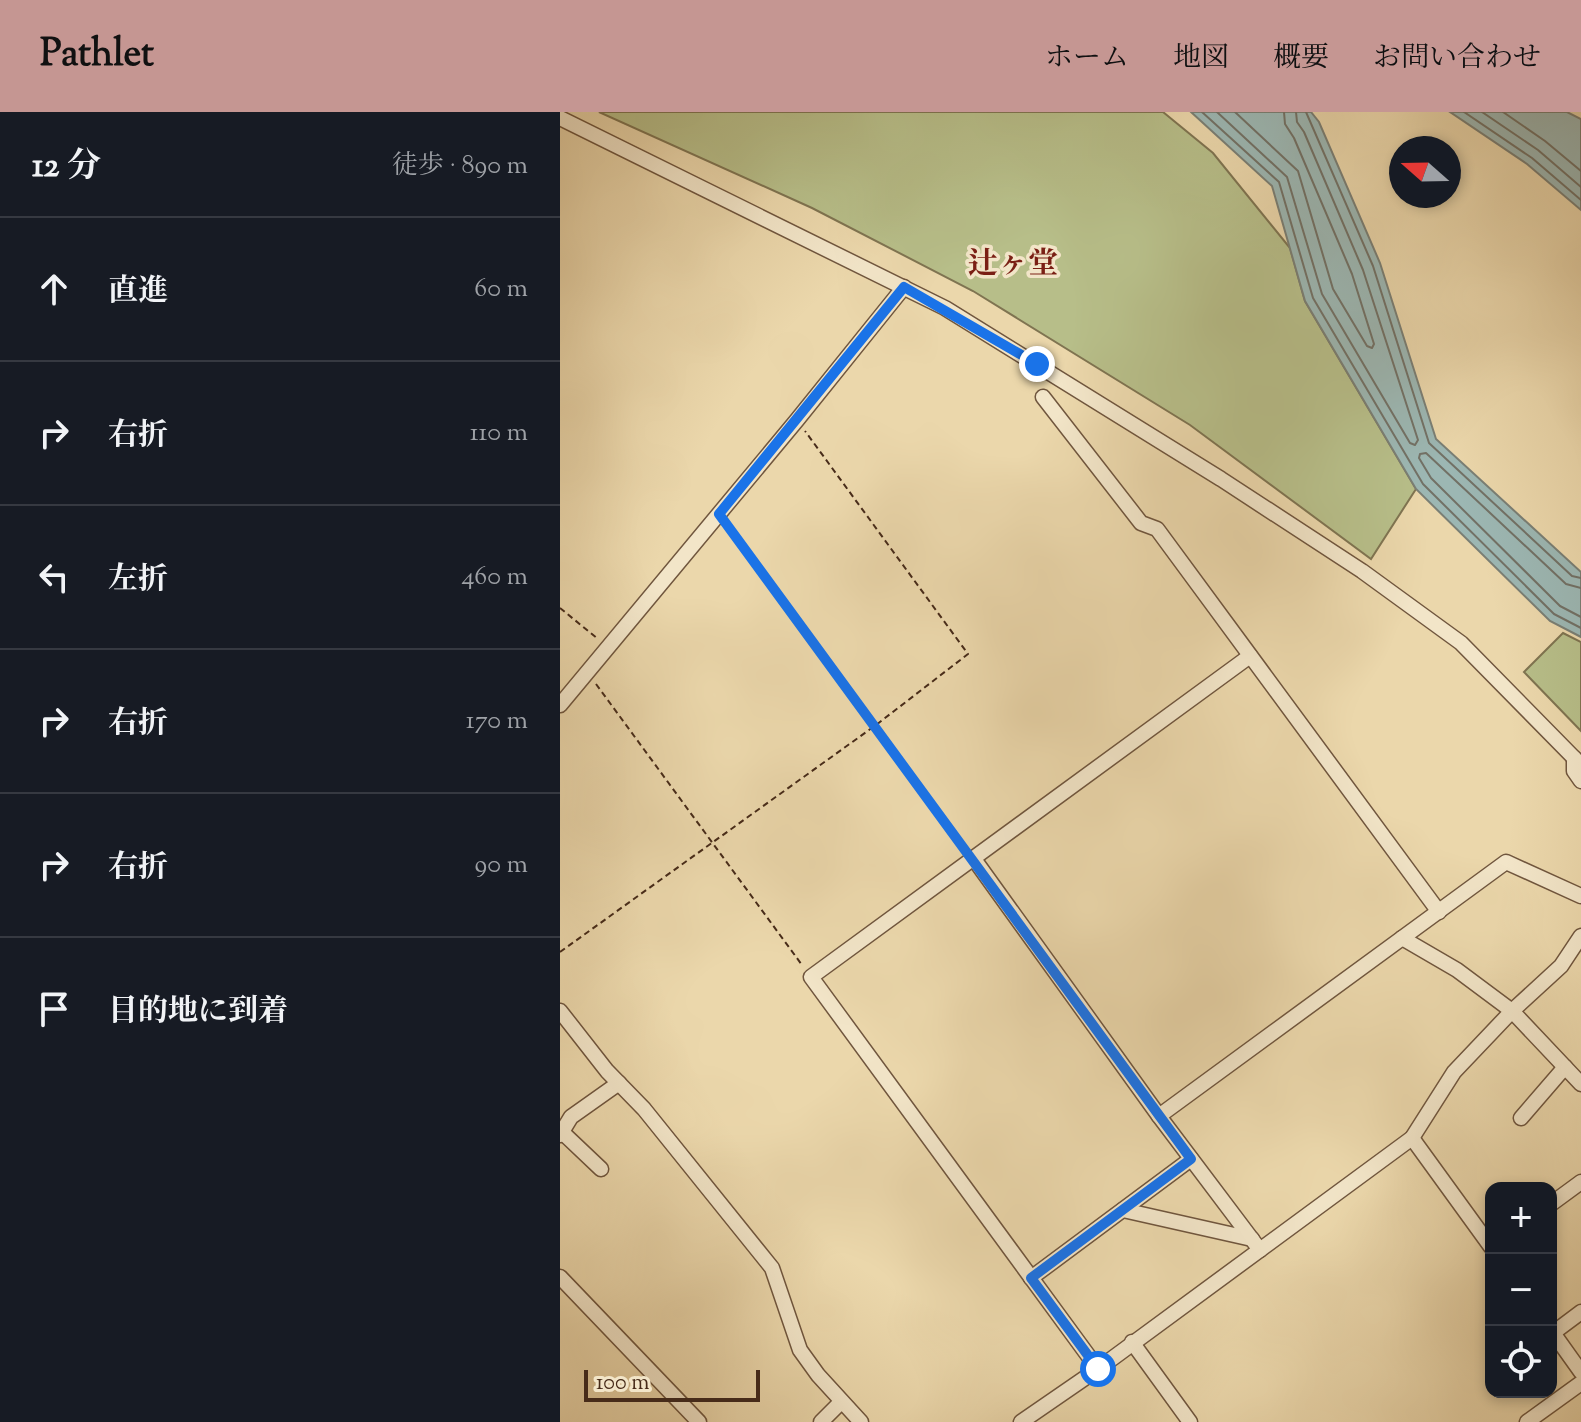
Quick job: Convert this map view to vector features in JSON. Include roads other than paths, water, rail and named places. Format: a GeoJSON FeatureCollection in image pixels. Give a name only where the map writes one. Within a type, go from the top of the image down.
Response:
{"type":"FeatureCollection","features":[{"type":"Feature","properties":{"kind":"street"},"geometry":{"type":"LineString","coordinates":[[560,118],[904,287],[1037,364],[1208,471],[1416,608],[1461,643],[1578,761],[1574,771],[1581,781]]}},
{"type":"Feature","properties":{"kind":"street"},"geometry":{"type":"LineString","coordinates":[[560,705],[904,287]]}},
{"type":"Feature","properties":{"kind":"street"},"geometry":{"type":"LineString","coordinates":[[1043,397],[1141,523],[1157,529],[1439,912]]}},
{"type":"Feature","properties":{"kind":"street"},"geometry":{"type":"LineString","coordinates":[[1098,1369],[811,977],[1250,656]]}},
{"type":"Feature","properties":{"kind":"street"},"geometry":{"type":"LineString","coordinates":[[974,859],[1159,1116],[1256,1244]]}},
{"type":"Feature","properties":{"kind":"street"},"geometry":{"type":"LineString","coordinates":[[1159,1116],[1506,862],[1581,896]]}},
{"type":"Feature","properties":{"kind":"street"},"geometry":{"type":"LineString","coordinates":[[1021,1422],[1098,1369],[1256,1244],[1412,1138],[1454,1072],[1512,1011],[1561,966],[1581,936]]}},
{"type":"Feature","properties":{"kind":"street"},"geometry":{"type":"LineString","coordinates":[[1402,938],[1457,970],[1512,1011],[1581,1084]]}},
{"type":"Feature","properties":{"kind":"street"},"geometry":{"type":"LineString","coordinates":[[560,1011],[644,1109],[772,1268],[800,1350],[861,1422]]}},
{"type":"Feature","properties":{"kind":"street"},"geometry":{"type":"LineString","coordinates":[[1521,1118],[1565,1067]]}},
{"type":"Feature","properties":{"kind":"street"},"geometry":{"type":"LineString","coordinates":[[601,1169],[561,1134],[571,1117],[619,1083]]}},
{"type":"Feature","properties":{"kind":"street"},"geometry":{"type":"LineString","coordinates":[[1412,1138],[1485,1238]]}},
{"type":"Feature","properties":{"kind":"street"},"geometry":{"type":"LineString","coordinates":[[1031,1278],[1191,1159]]}},
{"type":"Feature","properties":{"kind":"street"},"geometry":{"type":"LineString","coordinates":[[1557,1200],[1581,1182]]}},
{"type":"Feature","properties":{"kind":"street"},"geometry":{"type":"LineString","coordinates":[[1123,1210],[1256,1244]]}},
{"type":"Feature","properties":{"kind":"street"},"geometry":{"type":"LineString","coordinates":[[560,1277],[699,1422]]}},
{"type":"Feature","properties":{"kind":"street"},"geometry":{"type":"LineString","coordinates":[[1557,1329],[1581,1312]]}},
{"type":"Feature","properties":{"kind":"street"},"geometry":{"type":"LineString","coordinates":[[1557,1339],[1581,1372]]}},
{"type":"Feature","properties":{"kind":"street"},"geometry":{"type":"LineString","coordinates":[[1132,1342],[1190,1422]]}},
{"type":"Feature","properties":{"kind":"street"},"geometry":{"type":"LineString","coordinates":[[1527,1422],[1581,1383]]}},
{"type":"Feature","properties":{"kind":"street"},"geometry":{"type":"LineString","coordinates":[[821,1422],[841,1402]]}},
{"type":"Feature","properties":{"kind":"water"},"geometry":{"type":"Polygon","coordinates":[[[1191,112],[1311,112],[1319,122],[1380,263],[1436,439],[1581,572],[1581,637],[1550,621],[1416,489],[1305,301],[1272,186],[1191,112]]]}},
{"type":"Feature","properties":{"kind":"water"},"geometry":{"type":"Polygon","coordinates":[[[1450,112],[1567,112],[1581,119],[1581,210],[1527,164],[1450,112]]]}},
{"type":"Feature","properties":{"kind":"district","name":"辻ヶ堂"},"geometry":{"type":"Point","coordinates":[1013,265]}}]}
